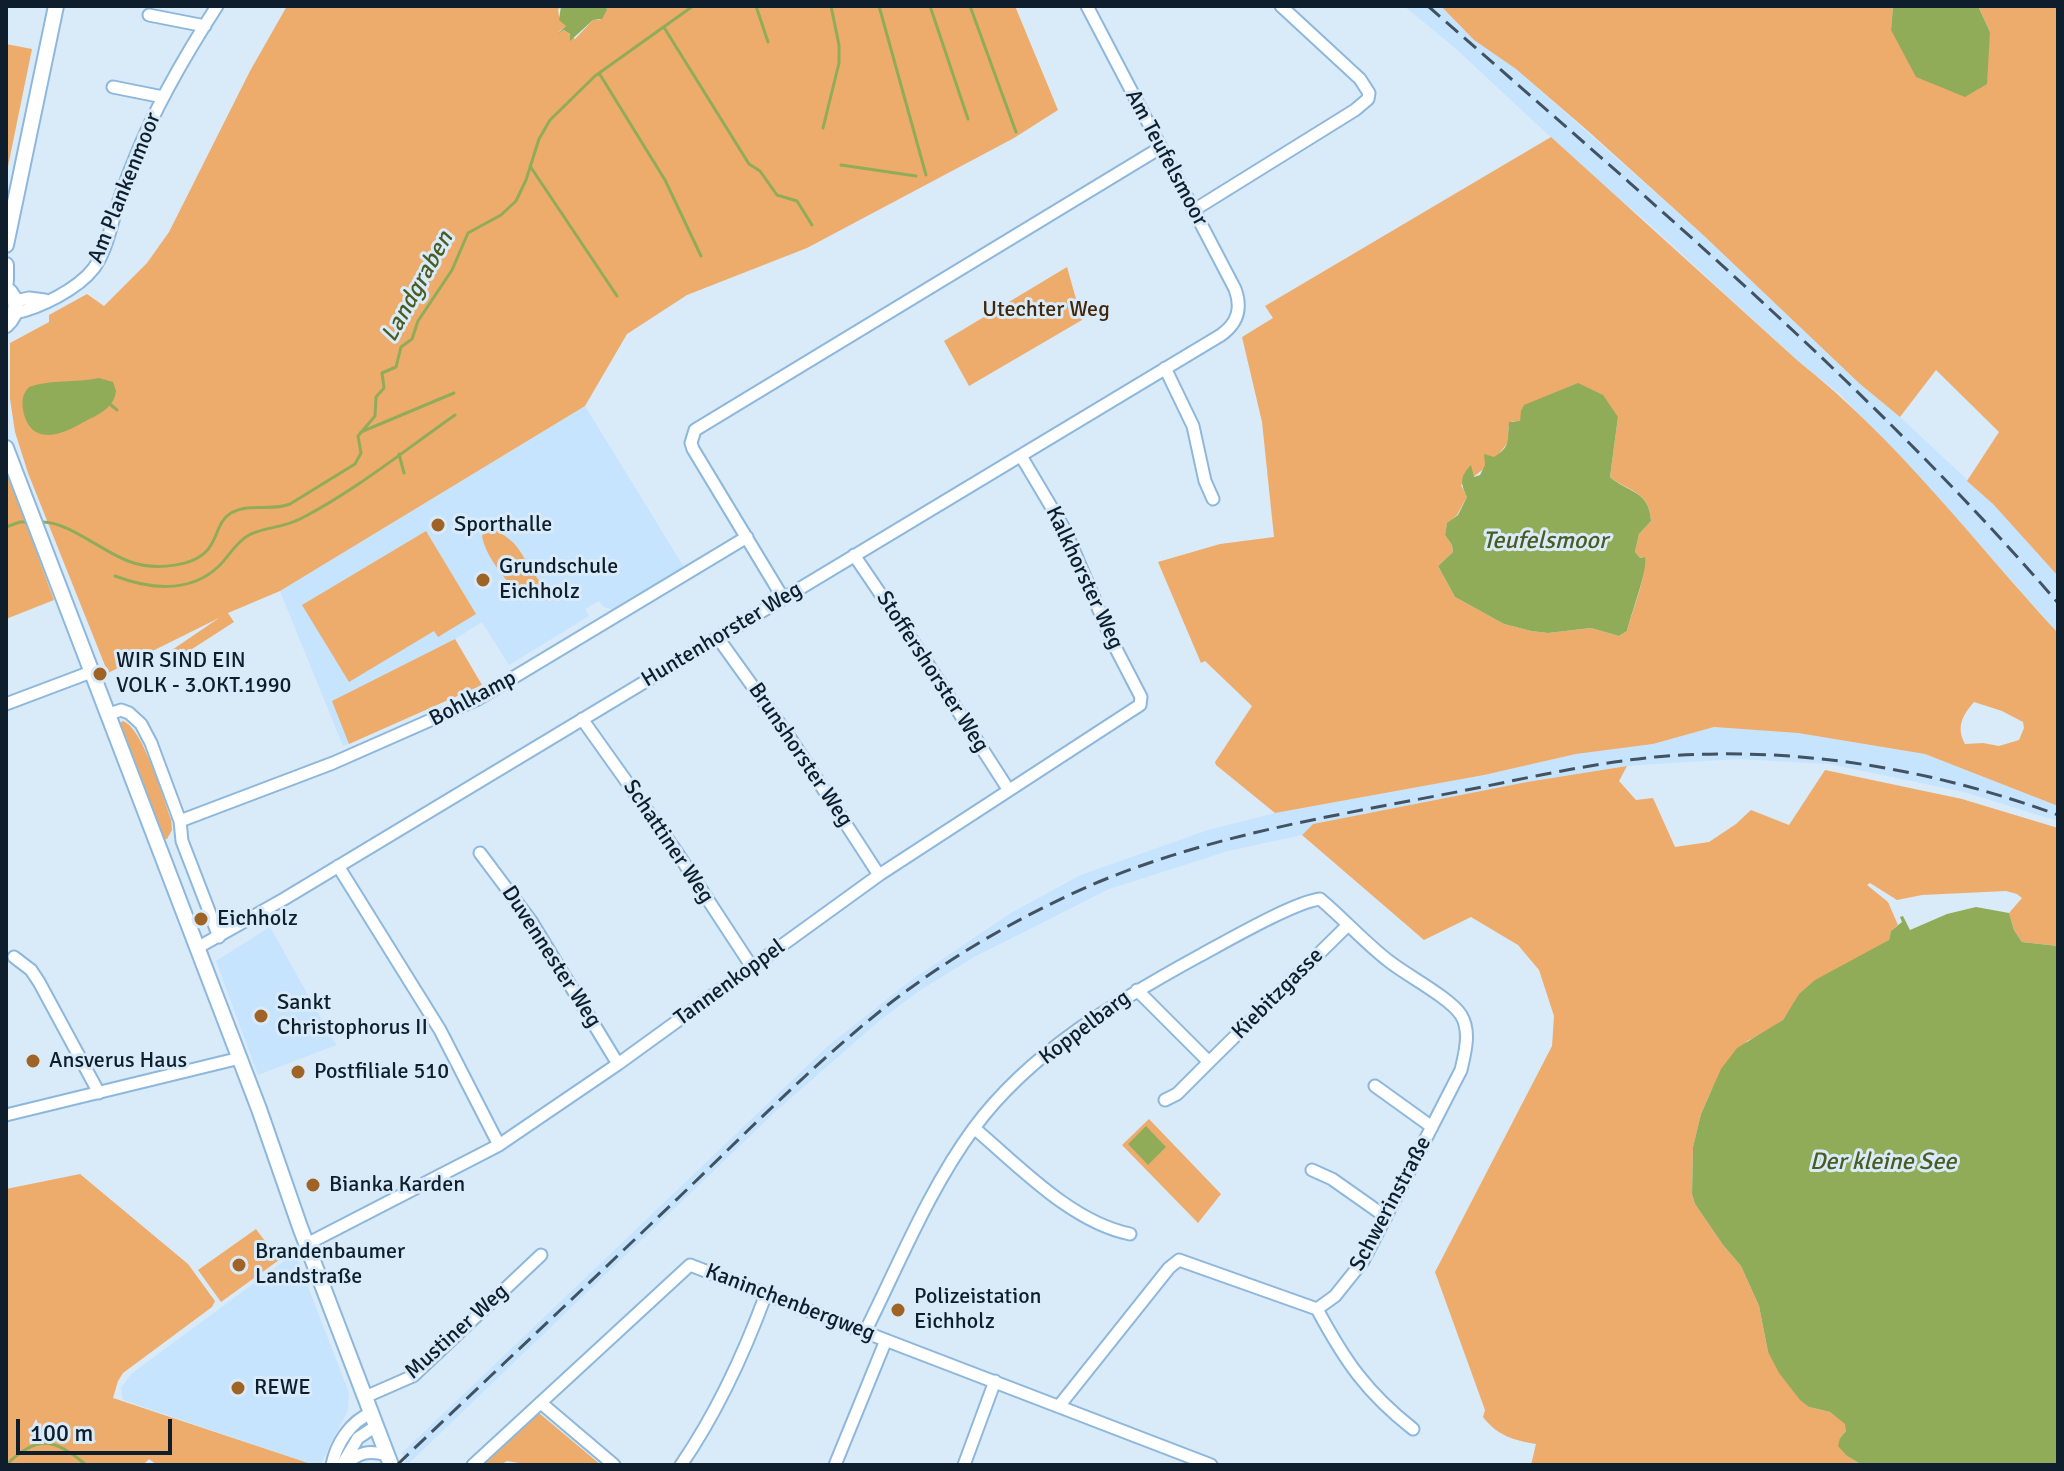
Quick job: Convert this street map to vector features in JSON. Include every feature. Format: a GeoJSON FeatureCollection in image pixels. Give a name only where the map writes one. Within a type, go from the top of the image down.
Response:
{"type":"FeatureCollection","features":[{"type":"Feature","properties":{"kind":"main road"},"geometry":{"type":"LineString","coordinates":[[6,245],[56,6]]}},
{"type":"Feature","properties":{"kind":"main road"},"geometry":{"type":"LineString","coordinates":[[6,265],[6,281]]}},
{"type":"Feature","properties":{"kind":"main road"},"geometry":{"type":"LineString","coordinates":[[6,448],[240,1058],[389,1460]]}},
{"type":"Feature","properties":{"kind":"street","name":"Am Plankenmoor"},"geometry":{"type":"LineString","coordinates":[[10,307],[30,310],[77,285],[100,258],[126,180],[163,97],[217,6]]}},
{"type":"Feature","properties":{"kind":"street","name":"Am Teufelsmoor"},"geometry":{"type":"LineString","coordinates":[[1087,6],[1235,289],[1238,312]]}},
{"type":"Feature","properties":{"kind":"street"},"geometry":{"type":"LineString","coordinates":[[1194,210],[1368,99],[1369,93],[1360,79],[1281,6]]}},
{"type":"Feature","properties":{"kind":"street"},"geometry":{"type":"LineString","coordinates":[[149,15],[205,26]]}},
{"type":"Feature","properties":{"kind":"street","name":"Am Plankenmoor"},"geometry":{"type":"LineString","coordinates":[[113,87],[163,97]]}},
{"type":"Feature","properties":{"kind":"street"},"geometry":{"type":"LineString","coordinates":[[783,598],[693,449],[693,435],[700,426],[1160,148]]}},
{"type":"Feature","properties":{"kind":"street","name":"Huntenhorster Weg"},"geometry":{"type":"LineString","coordinates":[[197,948],[1021,456],[1227,330],[1238,312]]}},
{"type":"Feature","properties":{"kind":"street"},"geometry":{"type":"LineString","coordinates":[[1165,368],[1193,426],[1205,481],[1213,499]]}},
{"type":"Feature","properties":{"kind":"street","name":"Kalkhorster Weg"},"geometry":{"type":"LineString","coordinates":[[1021,456],[1065,530],[1142,702]]}},
{"type":"Feature","properties":{"kind":"street","name":"Bohlkamp"},"geometry":{"type":"LineString","coordinates":[[180,821],[333,763],[476,700],[747,537]]}},
{"type":"Feature","properties":{"kind":"street","name":"Stoffershorster Weg"},"geometry":{"type":"LineString","coordinates":[[854,555],[1008,789]]}},
{"type":"Feature","properties":{"kind":"street","name":"Brunshorster Weg"},"geometry":{"type":"LineString","coordinates":[[718,638],[801,754],[879,875]]}},
{"type":"Feature","properties":{"kind":"street"},"geometry":{"type":"LineString","coordinates":[[6,704],[91,672]]}},
{"type":"Feature","properties":{"kind":"street","name":"Tannenkoppel"},"geometry":{"type":"LineString","coordinates":[[307,1244],[499,1145],[618,1064],[879,875],[1142,702]]}},
{"type":"Feature","properties":{"kind":"street"},"geometry":{"type":"LineString","coordinates":[[107,715],[125,710],[141,724],[151,743],[180,821],[182,841],[219,937]]}},
{"type":"Feature","properties":{"kind":"street","name":"Schattiner Weg"},"geometry":{"type":"LineString","coordinates":[[582,719],[676,851],[752,967]]}},
{"type":"Feature","properties":{"kind":"street","name":"Duvennester Weg"},"geometry":{"type":"LineString","coordinates":[[480,853],[531,921],[618,1064]]}},
{"type":"Feature","properties":{"kind":"street"},"geometry":{"type":"LineString","coordinates":[[338,866],[440,1030],[499,1145]]}},
{"type":"Feature","properties":{"kind":"street","name":"Koppelbarg"},"geometry":{"type":"LineString","coordinates":[[865,1332],[924,1214],[974,1128],[990,1108],[1039,1061],[1099,1015],[1208,951],[1315,899],[1325,904],[1404,973]]}},
{"type":"Feature","properties":{"kind":"street","name":"Kiebitzgasse"},"geometry":{"type":"LineString","coordinates":[[1165,1100],[1177,1094],[1347,926]]}},
{"type":"Feature","properties":{"kind":"street"},"geometry":{"type":"LineString","coordinates":[[14,957],[31,970],[39,982],[99,1093]]}},
{"type":"Feature","properties":{"kind":"street","name":"Schwerinstraße"},"geometry":{"type":"LineString","coordinates":[[1317,1309],[1350,1280],[1461,1070],[1466,1028],[1461,1015],[1452,1005],[1404,973]]}},
{"type":"Feature","properties":{"kind":"street"},"geometry":{"type":"LineString","coordinates":[[1137,990],[1209,1062]]}},
{"type":"Feature","properties":{"kind":"street"},"geometry":{"type":"LineString","coordinates":[[6,1115],[240,1058]]}},
{"type":"Feature","properties":{"kind":"street"},"geometry":{"type":"LineString","coordinates":[[1375,1086],[1432,1127]]}},
{"type":"Feature","properties":{"kind":"street"},"geometry":{"type":"LineString","coordinates":[[974,1128],[1086,1218],[1111,1230],[1130,1234]]}},
{"type":"Feature","properties":{"kind":"street"},"geometry":{"type":"LineString","coordinates":[[1312,1170],[1332,1179],[1386,1217]]}},
{"type":"Feature","properties":{"kind":"street","name":"Mustiner Weg"},"geometry":{"type":"LineString","coordinates":[[365,1397],[413,1376],[541,1255]]}},
{"type":"Feature","properties":{"kind":"street"},"geometry":{"type":"LineString","coordinates":[[1059,1406],[1169,1268],[1179,1260],[1317,1309],[1343,1356],[1368,1390],[1413,1429]]}},
{"type":"Feature","properties":{"kind":"street","name":"Kaninchenbergweg"},"geometry":{"type":"LineString","coordinates":[[473,1465],[690,1265],[1211,1465]]}},
{"type":"Feature","properties":{"kind":"street"},"geometry":{"type":"LineString","coordinates":[[681,1465],[715,1411],[744,1355],[766,1294]]}},
{"type":"Feature","properties":{"kind":"street"},"geometry":{"type":"LineString","coordinates":[[835,1465],[886,1340]]}},
{"type":"Feature","properties":{"kind":"street"},"geometry":{"type":"LineString","coordinates":[[964,1465],[995,1381]]}},
{"type":"Feature","properties":{"kind":"street"},"geometry":{"type":"LineString","coordinates":[[541,1403],[614,1465]]}},
{"type":"Feature","properties":{"kind":"street"},"geometry":{"type":"LineString","coordinates":[[332,1465],[337,1450],[358,1420],[373,1420]]}},
{"type":"Feature","properties":{"kind":"street"},"geometry":{"type":"LineString","coordinates":[[343,1465],[373,1420]]}},
{"type":"Feature","properties":{"kind":"street"},"geometry":{"type":"LineString","coordinates":[[343,1465],[365,1452],[389,1460]]}},
{"type":"Feature","properties":{"kind":"shaded area"},"geometry":{"type":"Polygon","coordinates":[[[1404,6],[1441,6],[1474,40],[1516,69],[1701,233],[1860,384],[1993,504],[2058,576],[2058,633],[1841,395],[1798,361],[1454,47],[1404,6]]]}},
{"type":"Feature","properties":{"kind":"shaded area","name":"Grundschule Eichholz"},"geometry":{"type":"Polygon","coordinates":[[[585,406],[685,569],[617,611],[604,607],[599,601],[585,609],[589,616],[509,665],[482,622],[455,639],[482,685],[343,746],[280,591],[585,406]]]}},
{"type":"Feature","properties":{"kind":"shaded area"},"geometry":{"type":"Polygon","coordinates":[[[1714,727],[1798,733],[1925,754],[2058,806],[2058,821],[1964,792],[1829,764],[1739,759],[1627,766],[1527,782],[1313,824],[1302,835],[1228,851],[1109,889],[974,957],[919,991],[879,1021],[776,1111],[407,1465],[402,1453],[828,1046],[910,981],[1011,913],[1081,875],[1208,830],[1275,813],[1484,775],[1576,754],[1653,744],[1714,727]]]}},
{"type":"Feature","properties":{"kind":"shaded area"},"geometry":{"type":"Polygon","coordinates":[[[270,927],[336,1045],[258,1075],[216,961],[270,927]]]}},
{"type":"Feature","properties":{"kind":"shaded area"},"geometry":{"type":"Polygon","coordinates":[[[295,1253],[349,1393],[348,1410],[320,1465],[123,1400],[121,1388],[131,1374],[295,1253]]]}},
{"type":"Feature","properties":{"kind":"green space"},"geometry":{"type":"Polygon","coordinates":[[[287,6],[561,6],[558,10],[560,21],[564,21],[566,26],[558,32],[565,30],[575,39],[593,20],[600,20],[607,10],[606,6],[1015,6],[1058,110],[1014,138],[807,248],[687,295],[627,334],[585,406],[280,591],[228,613],[234,622],[189,651],[191,656],[178,664],[169,652],[219,618],[108,673],[28,473],[15,432],[10,399],[10,343],[49,322],[49,315],[87,294],[104,306],[147,263],[169,232],[250,71],[287,6]]]}},
{"type":"Feature","properties":{"kind":"green space"},"geometry":{"type":"Polygon","coordinates":[[[1441,6],[1893,6],[1891,30],[1990,32],[1978,6],[2058,6],[2058,576],[1993,504],[1967,481],[1999,432],[1936,370],[1900,417],[1860,384],[1588,131],[1516,69],[1474,40],[1441,6]]]}},
{"type":"Feature","properties":{"kind":"green space"},"geometry":{"type":"Polygon","coordinates":[[[6,44],[32,49],[6,176],[6,44]]]}},
{"type":"Feature","properties":{"kind":"green space"},"geometry":{"type":"Polygon","coordinates":[[[1551,137],[1868,423],[2058,633],[2058,806],[1925,754],[1798,733],[1714,727],[1653,744],[1576,754],[1484,775],[1275,813],[1216,765],[1215,762],[1252,706],[1205,661],[1201,663],[1158,562],[1220,544],[1274,537],[1262,422],[1242,337],[1273,318],[1265,306],[1551,137]],[[1618,417],[1522,418],[1520,422],[1512,421],[1508,428],[1510,439],[1500,453],[1482,471],[1461,485],[1467,497],[1457,515],[1447,524],[1445,535],[1453,552],[1438,566],[1455,597],[1504,624],[1531,631],[1548,633],[1591,628],[1619,636],[1627,631],[1644,566],[1644,557],[1640,558],[1635,552],[1639,534],[1651,521],[1647,503],[1637,493],[1610,477],[1618,417]],[[1974,702],[1962,722],[1965,744],[1999,746],[2019,740],[2023,722],[1974,702]]]}},
{"type":"Feature","properties":{"kind":"green space","name":"Utechter Weg"},"geometry":{"type":"Polygon","coordinates":[[[1067,267],[1082,320],[969,386],[944,341],[1067,267]]]}},
{"type":"Feature","properties":{"kind":"green space"},"geometry":{"type":"Polygon","coordinates":[[[6,469],[54,600],[6,619],[6,469]]]}},
{"type":"Feature","properties":{"kind":"green space"},"geometry":{"type":"Polygon","coordinates":[[[495,530],[519,549],[544,588],[549,598],[547,601],[527,585],[513,588],[499,570],[486,550],[482,536],[495,530]]]}},
{"type":"Feature","properties":{"kind":"green space"},"geometry":{"type":"Polygon","coordinates":[[[426,531],[476,614],[438,637],[434,631],[349,682],[302,605],[426,531]]]}},
{"type":"Feature","properties":{"kind":"green space"},"geometry":{"type":"Polygon","coordinates":[[[455,639],[482,685],[349,744],[332,701],[455,639]]]}},
{"type":"Feature","properties":{"kind":"green space"},"geometry":{"type":"Polygon","coordinates":[[[123,721],[138,736],[158,781],[171,819],[172,830],[167,839],[161,839],[116,725],[123,721]]]}},
{"type":"Feature","properties":{"kind":"green space"},"geometry":{"type":"Polygon","coordinates":[[[1627,766],[1619,781],[1636,800],[1653,798],[1675,847],[1709,842],[1751,810],[1789,825],[1825,770],[1962,799],[2058,828],[2058,946],[2022,942],[2009,913],[2022,898],[2017,894],[2006,891],[1922,895],[1897,900],[1870,883],[1867,885],[1888,902],[1898,925],[1891,931],[1889,940],[1791,1008],[1783,1020],[1767,1032],[1747,1041],[1712,1089],[1701,1114],[1693,1148],[1692,1194],[1695,1204],[1741,1266],[1759,1306],[1768,1352],[1809,1407],[1830,1412],[1846,1424],[1846,1431],[1840,1438],[1847,1456],[1862,1465],[1531,1465],[1536,1444],[1506,1436],[1483,1417],[1485,1410],[1435,1272],[1552,1046],[1554,1016],[1539,970],[1518,945],[1471,917],[1424,940],[1302,835],[1313,824],[1527,782],[1627,766]]]}},
{"type":"Feature","properties":{"kind":"green space"},"geometry":{"type":"Polygon","coordinates":[[[1149,1119],[1221,1194],[1198,1223],[1122,1145],[1149,1119]]]}},
{"type":"Feature","properties":{"kind":"green space"},"geometry":{"type":"Polygon","coordinates":[[[80,1174],[188,1264],[215,1301],[212,1307],[123,1373],[113,1398],[314,1465],[157,1465],[149,1459],[143,1465],[6,1465],[6,1189],[80,1174]]]}},
{"type":"Feature","properties":{"kind":"green space","name":"Brandenbaumer Landstraße"},"geometry":{"type":"Polygon","coordinates":[[[256,1229],[279,1260],[221,1302],[198,1270],[256,1229]]]}},
{"type":"Feature","properties":{"kind":"green space"},"geometry":{"type":"Polygon","coordinates":[[[539,1413],[601,1465],[530,1465],[507,1461],[500,1465],[483,1465],[539,1413]]]}},
{"type":"Feature","properties":{"kind":"water"},"geometry":{"type":"Polygon","coordinates":[[[561,6],[606,6],[607,10],[602,19],[593,20],[570,41],[570,34],[564,30],[558,33],[566,26],[559,20],[561,6]]]}},
{"type":"Feature","properties":{"kind":"water"},"geometry":{"type":"Polygon","coordinates":[[[1893,6],[1978,6],[1990,32],[1987,84],[1965,97],[1916,77],[1891,30],[1893,6]]]}},
{"type":"Feature","properties":{"kind":"water"},"geometry":{"type":"Polygon","coordinates":[[[99,378],[113,382],[116,391],[112,402],[99,414],[56,434],[47,435],[32,429],[23,410],[25,392],[29,387],[99,378]]]}},
{"type":"Feature","properties":{"kind":"water","name":"Teufelsmoor"},"geometry":{"type":"Polygon","coordinates":[[[1578,383],[1603,395],[1618,417],[1610,477],[1647,503],[1651,521],[1639,534],[1635,552],[1640,558],[1645,557],[1642,582],[1627,631],[1619,636],[1591,628],[1548,633],[1504,624],[1455,597],[1438,566],[1453,552],[1445,535],[1447,523],[1458,515],[1467,497],[1462,480],[1467,469],[1471,465],[1474,477],[1480,475],[1485,465],[1484,454],[1494,457],[1504,449],[1508,442],[1509,422],[1520,421],[1524,405],[1578,383]]]}},
{"type":"Feature","properties":{"kind":"water","name":"Der kleine See"},"geometry":{"type":"Polygon","coordinates":[[[1976,907],[2009,913],[2022,942],[2058,946],[2058,1465],[1862,1465],[1838,1446],[1846,1431],[1845,1424],[1830,1412],[1809,1407],[1779,1373],[1768,1352],[1759,1306],[1741,1266],[1695,1204],[1692,1194],[1693,1147],[1701,1114],[1721,1069],[1737,1048],[1783,1020],[1799,994],[1815,980],[1889,940],[1891,931],[1902,922],[1900,917],[1903,916],[1910,930],[1947,914],[1976,907]]]}},
{"type":"Feature","properties":{"kind":"water"},"geometry":{"type":"Polygon","coordinates":[[[1146,1126],[1166,1147],[1148,1165],[1128,1144],[1146,1126]]]}},
{"type":"Feature","properties":{"kind":"waterway","name":"Landgraben"},"geometry":{"type":"LineString","coordinates":[[41,522],[63,527],[120,558],[141,565],[186,563],[205,553],[224,519],[231,513],[245,508],[290,504],[355,464],[361,453],[358,436],[375,416],[376,397],[384,388],[382,373],[396,367],[401,347],[412,339],[418,321],[452,270],[468,233],[501,215],[516,201],[539,139],[550,120],[595,76],[693,6]]}},
{"type":"Feature","properties":{"kind":"waterway"},"geometry":{"type":"LineString","coordinates":[[756,6],[768,42]]}},
{"type":"Feature","properties":{"kind":"waterway"},"geometry":{"type":"LineString","coordinates":[[823,128],[839,63],[839,45],[831,6]]}},
{"type":"Feature","properties":{"kind":"waterway"},"geometry":{"type":"LineString","coordinates":[[879,6],[926,175]]}},
{"type":"Feature","properties":{"kind":"waterway"},"geometry":{"type":"LineString","coordinates":[[930,6],[968,119]]}},
{"type":"Feature","properties":{"kind":"waterway"},"geometry":{"type":"LineString","coordinates":[[970,6],[1016,132]]}},
{"type":"Feature","properties":{"kind":"waterway"},"geometry":{"type":"LineString","coordinates":[[665,29],[749,164],[760,171],[777,195],[797,201],[812,225]]}},
{"type":"Feature","properties":{"kind":"waterway"},"geometry":{"type":"LineString","coordinates":[[599,73],[665,180],[701,256]]}},
{"type":"Feature","properties":{"kind":"waterway"},"geometry":{"type":"LineString","coordinates":[[841,165],[916,176]]}},
{"type":"Feature","properties":{"kind":"waterway"},"geometry":{"type":"LineString","coordinates":[[530,166],[617,296]]}},
{"type":"Feature","properties":{"kind":"waterway"},"geometry":{"type":"LineString","coordinates":[[361,432],[454,393]]}},
{"type":"Feature","properties":{"kind":"waterway"},"geometry":{"type":"LineString","coordinates":[[111,405],[117,410]]}},
{"type":"Feature","properties":{"kind":"waterway"},"geometry":{"type":"LineString","coordinates":[[115,576],[142,584],[169,586],[182,585],[208,575],[244,538],[295,521],[322,507],[455,415]]}},
{"type":"Feature","properties":{"kind":"waterway"},"geometry":{"type":"LineString","coordinates":[[399,454],[404,473]]}},
{"type":"Feature","properties":{"kind":"waterway","name":"Landgraben"},"geometry":{"type":"LineString","coordinates":[[6,527],[29,522]]}},
{"type":"Feature","properties":{"kind":"waterway"},"geometry":{"type":"LineString","coordinates":[[6,1465],[27,1448],[46,1443],[64,1449],[86,1465]]}},
{"type":"Feature","properties":{"kind":"railway"},"geometry":{"type":"LineString","coordinates":[[1428,6],[1673,221],[1833,368],[1986,522],[2058,603]]}},
{"type":"Feature","properties":{"kind":"railway"},"geometry":{"type":"LineString","coordinates":[[397,1465],[777,1102],[884,1008],[957,956],[1089,886],[1183,852],[1280,827],[1566,770],[1655,757],[1758,754],[1860,764],[1960,784],[2058,815]]}},
{"type":"Feature","properties":{"kind":"place","name":"Sporthalle"},"geometry":{"type":"Point","coordinates":[438,525]}},
{"type":"Feature","properties":{"kind":"place","name":"Grundschule Eichholz"},"geometry":{"type":"Point","coordinates":[483,580]}},
{"type":"Feature","properties":{"kind":"place","name":"WIR SIND EIN VOLK - 3.OKT.1990"},"geometry":{"type":"Point","coordinates":[100,674]}},
{"type":"Feature","properties":{"kind":"place","name":"Eichholz"},"geometry":{"type":"Point","coordinates":[201,919]}},
{"type":"Feature","properties":{"kind":"place","name":"Sankt Christophorus II"},"geometry":{"type":"Point","coordinates":[261,1016]}},
{"type":"Feature","properties":{"kind":"place","name":"Ansverus Haus"},"geometry":{"type":"Point","coordinates":[33,1061]}},
{"type":"Feature","properties":{"kind":"place","name":"Postfiliale 510"},"geometry":{"type":"Point","coordinates":[298,1072]}},
{"type":"Feature","properties":{"kind":"place","name":"Bianka Karden"},"geometry":{"type":"Point","coordinates":[313,1185]}},
{"type":"Feature","properties":{"kind":"place","name":"Brandenbaumer Landstraße"},"geometry":{"type":"Point","coordinates":[239,1265]}},
{"type":"Feature","properties":{"kind":"place","name":"Polizeistation Eichholz"},"geometry":{"type":"Point","coordinates":[898,1310]}},
{"type":"Feature","properties":{"kind":"place","name":"REWE"},"geometry":{"type":"Point","coordinates":[238,1388]}}]}
